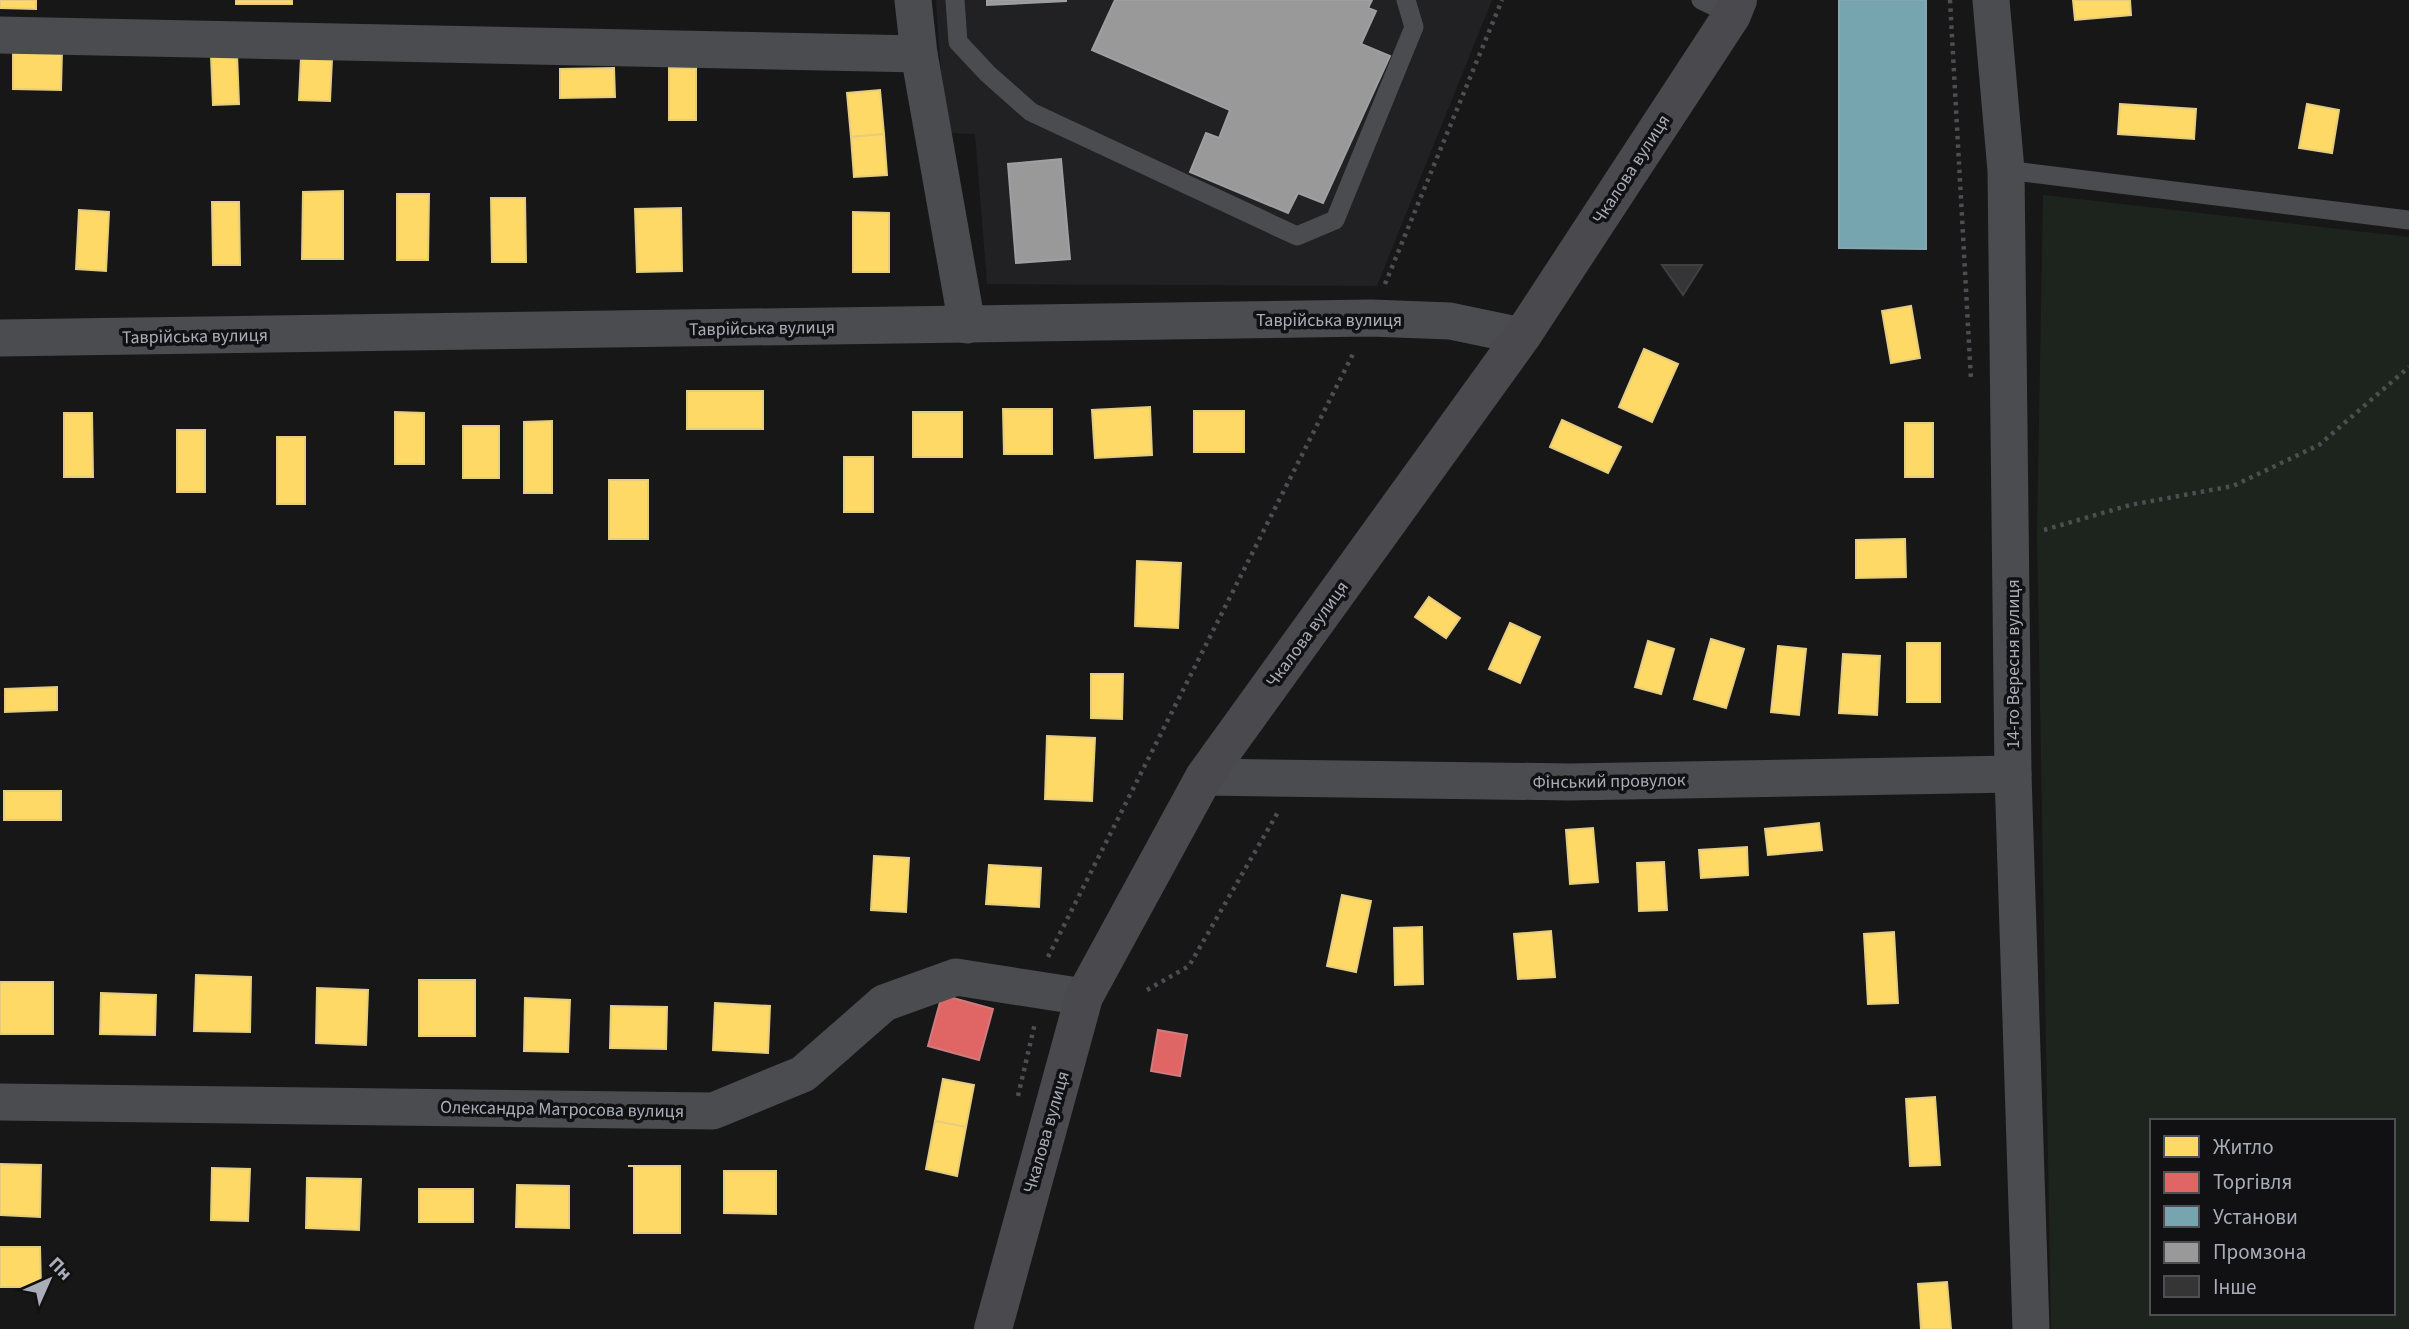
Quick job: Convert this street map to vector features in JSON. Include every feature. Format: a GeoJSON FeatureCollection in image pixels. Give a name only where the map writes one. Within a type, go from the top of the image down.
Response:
{"type":"FeatureCollection","features":[{"type":"Feature","properties":{"kind":"main road","name":"Чкалова вулиця"},"geometry":{"type":"LineString","coordinates":[[996,1328],[1084,997],[1204,777],[1522,336],[1724,5]]}},
{"type":"Feature","properties":{"kind":"street"},"geometry":{"type":"LineString","coordinates":[[913,0],[919,54],[967,325]]}},
{"type":"Feature","properties":{"kind":"street","name":"14-го Вересня вулиця"},"geometry":{"type":"LineString","coordinates":[[1991,0],[2006,170],[2014,774],[2031,1329]]}},
{"type":"Feature","properties":{"kind":"street"},"geometry":{"type":"LineString","coordinates":[[0,35],[919,54]]}},
{"type":"Feature","properties":{"kind":"street","name":"Таврійська вулиця"},"geometry":{"type":"LineString","coordinates":[[0,338],[1371,318],[1450,321],[1522,336]]}},
{"type":"Feature","properties":{"kind":"street","name":"Фінський провулок"},"geometry":{"type":"LineString","coordinates":[[1204,777],[1570,782],[2014,774]]}},
{"type":"Feature","properties":{"kind":"street","name":"Олександра Матросова вулиця"},"geometry":{"type":"LineString","coordinates":[[0,1102],[713,1111],[803,1074],[884,1003],[956,977],[1084,997]]}},
{"type":"Feature","properties":{"kind":"lane"},"geometry":{"type":"LineString","coordinates":[[956,0],[958,42],[988,74],[1031,112],[1297,236],[1335,220],[1414,27],[1406,0]]}},
{"type":"Feature","properties":{"kind":"lane"},"geometry":{"type":"LineString","coordinates":[[2006,170],[2409,220]]}},
{"type":"Feature","properties":{"kind":"path"},"geometry":{"type":"LineString","coordinates":[[1017,1098],[1042,992],[1046,962],[1371,318],[1502,0]]}},
{"type":"Feature","properties":{"kind":"path"},"geometry":{"type":"LineString","coordinates":[[2011,546],[2037,533],[2130,505],[2233,486],[2319,445],[2409,366]]}},
{"type":"Feature","properties":{"kind":"path"},"geometry":{"type":"LineString","coordinates":[[1147,990],[1189,966],[1280,808]]}},
{"type":"Feature","properties":{"kind":"shaded area"},"geometry":{"type":"Polygon","coordinates":[[[936,0],[1492,0],[1377,286],[987,284],[975,134],[945,133],[936,0]]]}},
{"type":"Feature","properties":{"kind":"shaded area"},"geometry":{"type":"Polygon","coordinates":[[[2043,195],[2409,237],[2409,1329],[2051,1329],[2037,533],[2043,195]]]}},
{"type":"Feature","properties":{"kind":"building: Житло"},"geometry":{"type":"Polygon","coordinates":[[[0,0],[36,0],[36,9],[0,8],[0,0]]]}},
{"type":"Feature","properties":{"kind":"building: Житло"},"geometry":{"type":"Polygon","coordinates":[[[236,0],[292,0],[292,4],[236,4],[236,0]]]}},
{"type":"Feature","properties":{"kind":"building: Житло"},"geometry":{"type":"Polygon","coordinates":[[[2073,0],[2130,0],[2131,15],[2075,20],[2073,0]]]}},
{"type":"Feature","properties":{"kind":"building: Житло"},"geometry":{"type":"Polygon","coordinates":[[[13,50],[62,50],[61,90],[13,89],[13,50]]]}},
{"type":"Feature","properties":{"kind":"building: Житло"},"geometry":{"type":"Polygon","coordinates":[[[237,54],[239,104],[213,105],[211,56],[237,54]]]}},
{"type":"Feature","properties":{"kind":"building: Житло"},"geometry":{"type":"Polygon","coordinates":[[[301,57],[332,59],[330,101],[299,100],[301,57]]]}},
{"type":"Feature","properties":{"kind":"building: Житло"},"geometry":{"type":"Polygon","coordinates":[[[614,68],[615,97],[560,98],[560,69],[614,68]]]}},
{"type":"Feature","properties":{"kind":"building: Житло"},"geometry":{"type":"Polygon","coordinates":[[[669,68],[696,68],[696,120],[669,120],[669,68]]]}},
{"type":"Feature","properties":{"kind":"building: Житло"},"geometry":{"type":"Polygon","coordinates":[[[880,90],[884,134],[851,137],[847,93],[880,90]]]}},
{"type":"Feature","properties":{"kind":"building: Житло"},"geometry":{"type":"Polygon","coordinates":[[[2120,104],[2196,109],[2194,139],[2118,134],[2120,104]]]}},
{"type":"Feature","properties":{"kind":"building: Житло"},"geometry":{"type":"Polygon","coordinates":[[[2307,104],[2339,110],[2332,153],[2299,148],[2307,104]]]}},
{"type":"Feature","properties":{"kind":"building: Житло"},"geometry":{"type":"Polygon","coordinates":[[[884,134],[887,175],[854,177],[851,137],[884,134]]]}},
{"type":"Feature","properties":{"kind":"building: Житло"},"geometry":{"type":"Polygon","coordinates":[[[343,191],[343,259],[302,259],[303,192],[343,191]]]}},
{"type":"Feature","properties":{"kind":"building: Житло"},"geometry":{"type":"Polygon","coordinates":[[[397,194],[429,194],[428,260],[397,260],[397,194]]]}},
{"type":"Feature","properties":{"kind":"building: Житло"},"geometry":{"type":"Polygon","coordinates":[[[491,198],[525,198],[526,262],[492,262],[491,198]]]}},
{"type":"Feature","properties":{"kind":"building: Житло"},"geometry":{"type":"Polygon","coordinates":[[[212,202],[239,202],[240,265],[213,265],[212,202]]]}},
{"type":"Feature","properties":{"kind":"building: Житло"},"geometry":{"type":"Polygon","coordinates":[[[681,208],[682,271],[637,272],[635,209],[681,208]]]}},
{"type":"Feature","properties":{"kind":"building: Житло"},"geometry":{"type":"Polygon","coordinates":[[[79,210],[109,212],[106,271],[76,269],[79,210]]]}},
{"type":"Feature","properties":{"kind":"building: Житло"},"geometry":{"type":"Polygon","coordinates":[[[853,212],[889,213],[889,272],[853,272],[853,212]]]}},
{"type":"Feature","properties":{"kind":"building: Житло"},"geometry":{"type":"Polygon","coordinates":[[[1911,306],[1920,358],[1891,363],[1882,311],[1911,306]]]}},
{"type":"Feature","properties":{"kind":"building: Житло"},"geometry":{"type":"Polygon","coordinates":[[[1644,349],[1678,364],[1652,422],[1619,407],[1644,349]]]}},
{"type":"Feature","properties":{"kind":"building: Житло"},"geometry":{"type":"Polygon","coordinates":[[[687,391],[763,391],[763,429],[687,429],[687,391]]]}},
{"type":"Feature","properties":{"kind":"building: Житло"},"geometry":{"type":"Polygon","coordinates":[[[1150,407],[1152,455],[1095,458],[1092,410],[1150,407]]]}},
{"type":"Feature","properties":{"kind":"building: Житло"},"geometry":{"type":"Polygon","coordinates":[[[1003,409],[1052,409],[1052,454],[1004,454],[1003,409]]]}},
{"type":"Feature","properties":{"kind":"building: Житло"},"geometry":{"type":"Polygon","coordinates":[[[1194,411],[1244,411],[1244,452],[1194,452],[1194,411]]]}},
{"type":"Feature","properties":{"kind":"building: Житло"},"geometry":{"type":"Polygon","coordinates":[[[395,412],[424,413],[424,464],[395,464],[395,412]]]}},
{"type":"Feature","properties":{"kind":"building: Житло"},"geometry":{"type":"Polygon","coordinates":[[[913,412],[962,412],[962,457],[913,457],[913,412]]]}},
{"type":"Feature","properties":{"kind":"building: Житло"},"geometry":{"type":"Polygon","coordinates":[[[64,413],[92,413],[93,477],[64,477],[64,413]]]}},
{"type":"Feature","properties":{"kind":"building: Житло"},"geometry":{"type":"Polygon","coordinates":[[[1562,420],[1621,447],[1608,473],[1550,447],[1562,420]]]}},
{"type":"Feature","properties":{"kind":"building: Житло"},"geometry":{"type":"Polygon","coordinates":[[[552,421],[552,493],[524,493],[524,422],[552,421]]]}},
{"type":"Feature","properties":{"kind":"building: Житло"},"geometry":{"type":"Polygon","coordinates":[[[1905,423],[1933,423],[1933,477],[1905,477],[1905,423]]]}},
{"type":"Feature","properties":{"kind":"building: Житло"},"geometry":{"type":"Polygon","coordinates":[[[463,426],[499,426],[499,478],[463,478],[463,426]]]}},
{"type":"Feature","properties":{"kind":"building: Житло"},"geometry":{"type":"Polygon","coordinates":[[[177,430],[205,430],[205,492],[177,492],[177,430]]]}},
{"type":"Feature","properties":{"kind":"building: Житло"},"geometry":{"type":"Polygon","coordinates":[[[277,437],[305,437],[305,504],[277,504],[277,437]]]}},
{"type":"Feature","properties":{"kind":"building: Житло"},"geometry":{"type":"Polygon","coordinates":[[[844,457],[873,457],[873,512],[844,512],[844,457]]]}},
{"type":"Feature","properties":{"kind":"building: Житло"},"geometry":{"type":"Polygon","coordinates":[[[609,480],[648,480],[648,539],[609,539],[609,480]]]}},
{"type":"Feature","properties":{"kind":"building: Житло"},"geometry":{"type":"Polygon","coordinates":[[[1905,539],[1906,577],[1856,578],[1856,540],[1905,539]]]}},
{"type":"Feature","properties":{"kind":"building: Житло"},"geometry":{"type":"Polygon","coordinates":[[[1137,561],[1181,563],[1178,628],[1135,626],[1137,561]]]}},
{"type":"Feature","properties":{"kind":"building: Житло"},"geometry":{"type":"Polygon","coordinates":[[[1429,597],[1460,618],[1446,638],[1415,617],[1429,597]]]}},
{"type":"Feature","properties":{"kind":"building: Житло"},"geometry":{"type":"Polygon","coordinates":[[[1510,623],[1540,637],[1520,683],[1489,669],[1510,623]]]}},
{"type":"Feature","properties":{"kind":"building: Житло"},"geometry":{"type":"Polygon","coordinates":[[[1711,639],[1744,649],[1726,708],[1694,699],[1711,639]]]}},
{"type":"Feature","properties":{"kind":"building: Житло"},"geometry":{"type":"Polygon","coordinates":[[[1648,641],[1674,649],[1661,694],[1635,687],[1648,641]]]}},
{"type":"Feature","properties":{"kind":"building: Житло"},"geometry":{"type":"Polygon","coordinates":[[[1907,643],[1940,643],[1940,702],[1907,702],[1907,643]]]}},
{"type":"Feature","properties":{"kind":"building: Житло"},"geometry":{"type":"Polygon","coordinates":[[[1778,646],[1806,649],[1799,715],[1771,712],[1778,646]]]}},
{"type":"Feature","properties":{"kind":"building: Житло"},"geometry":{"type":"Polygon","coordinates":[[[1843,654],[1880,656],[1877,715],[1839,713],[1843,654]]]}},
{"type":"Feature","properties":{"kind":"building: Житло"},"geometry":{"type":"Polygon","coordinates":[[[1091,674],[1123,674],[1122,719],[1091,718],[1091,674]]]}},
{"type":"Feature","properties":{"kind":"building: Житло"},"geometry":{"type":"Polygon","coordinates":[[[57,687],[57,710],[5,712],[5,689],[57,687]]]}},
{"type":"Feature","properties":{"kind":"building: Житло"},"geometry":{"type":"Polygon","coordinates":[[[1047,736],[1095,738],[1092,801],[1045,799],[1047,736]]]}},
{"type":"Feature","properties":{"kind":"building: Житло"},"geometry":{"type":"Polygon","coordinates":[[[4,791],[61,791],[61,820],[4,820],[4,791]]]}},
{"type":"Feature","properties":{"kind":"building: Житло"},"geometry":{"type":"Polygon","coordinates":[[[1819,823],[1822,850],[1768,855],[1765,829],[1819,823]]]}},
{"type":"Feature","properties":{"kind":"building: Житло"},"geometry":{"type":"Polygon","coordinates":[[[1593,828],[1598,882],[1570,884],[1566,830],[1593,828]]]}},
{"type":"Feature","properties":{"kind":"building: Житло"},"geometry":{"type":"Polygon","coordinates":[[[1747,847],[1748,875],[1701,878],[1699,850],[1747,847]]]}},
{"type":"Feature","properties":{"kind":"building: Житло"},"geometry":{"type":"Polygon","coordinates":[[[874,856],[909,858],[906,912],[871,910],[874,856]]]}},
{"type":"Feature","properties":{"kind":"building: Житло"},"geometry":{"type":"Polygon","coordinates":[[[1664,862],[1667,910],[1639,911],[1637,863],[1664,862]]]}},
{"type":"Feature","properties":{"kind":"building: Житло"},"geometry":{"type":"Polygon","coordinates":[[[989,865],[1041,868],[1039,907],[986,904],[989,865]]]}},
{"type":"Feature","properties":{"kind":"building: Житло"},"geometry":{"type":"Polygon","coordinates":[[[1342,895],[1371,901],[1356,972],[1327,966],[1342,895]]]}},
{"type":"Feature","properties":{"kind":"building: Житло"},"geometry":{"type":"Polygon","coordinates":[[[1422,927],[1423,984],[1395,985],[1394,928],[1422,927]]]}},
{"type":"Feature","properties":{"kind":"building: Житло"},"geometry":{"type":"Polygon","coordinates":[[[1551,931],[1555,977],[1518,979],[1514,934],[1551,931]]]}},
{"type":"Feature","properties":{"kind":"building: Житло"},"geometry":{"type":"Polygon","coordinates":[[[1894,932],[1898,1003],[1868,1004],[1864,934],[1894,932]]]}},
{"type":"Feature","properties":{"kind":"building: Житло"},"geometry":{"type":"Polygon","coordinates":[[[196,975],[251,977],[250,1032],[194,1031],[196,975]]]}},
{"type":"Feature","properties":{"kind":"building: Житло"},"geometry":{"type":"Polygon","coordinates":[[[419,980],[475,980],[475,1036],[419,1036],[419,980]]]}},
{"type":"Feature","properties":{"kind":"building: Житло"},"geometry":{"type":"Polygon","coordinates":[[[0,982],[53,982],[53,1034],[0,1034],[0,982]]]}},
{"type":"Feature","properties":{"kind":"building: Житло"},"geometry":{"type":"Polygon","coordinates":[[[317,988],[368,990],[366,1045],[316,1043],[317,988]]]}},
{"type":"Feature","properties":{"kind":"building: Житло"},"geometry":{"type":"Polygon","coordinates":[[[101,993],[156,995],[155,1035],[100,1034],[101,993]]]}},
{"type":"Feature","properties":{"kind":"building: Житло"},"geometry":{"type":"Polygon","coordinates":[[[525,998],[570,1000],[568,1052],[524,1051],[525,998]]]}},
{"type":"Feature","properties":{"kind":"building: Житло"},"geometry":{"type":"Polygon","coordinates":[[[715,1003],[770,1006],[768,1053],[713,1050],[715,1003]]]}},
{"type":"Feature","properties":{"kind":"building: Житло"},"geometry":{"type":"Polygon","coordinates":[[[611,1006],[667,1007],[666,1049],[610,1048],[611,1006]]]}},
{"type":"Feature","properties":{"kind":"building: Житло"},"geometry":{"type":"Polygon","coordinates":[[[943,1079],[974,1085],[966,1127],[935,1121],[943,1079]]]}},
{"type":"Feature","properties":{"kind":"building: Житло"},"geometry":{"type":"Polygon","coordinates":[[[1935,1097],[1940,1165],[1910,1166],[1906,1099],[1935,1097]]]}},
{"type":"Feature","properties":{"kind":"building: Житло"},"geometry":{"type":"Polygon","coordinates":[[[935,1121],[966,1127],[957,1176],[926,1169],[935,1121]]]}},
{"type":"Feature","properties":{"kind":"building: Житло"},"geometry":{"type":"Polygon","coordinates":[[[0,1164],[41,1165],[40,1217],[0,1215],[0,1164]]]}},
{"type":"Feature","properties":{"kind":"building: Житло"},"geometry":{"type":"Polygon","coordinates":[[[634,1166],[680,1166],[680,1233],[634,1233],[634,1166]]]}},
{"type":"Feature","properties":{"kind":"building: Житло"},"geometry":{"type":"Polygon","coordinates":[[[212,1168],[250,1169],[248,1221],[211,1220],[212,1168]]]}},
{"type":"Feature","properties":{"kind":"building: Житло"},"geometry":{"type":"Polygon","coordinates":[[[724,1171],[776,1171],[776,1214],[724,1213],[724,1171]]]}},
{"type":"Feature","properties":{"kind":"building: Житло"},"geometry":{"type":"Polygon","coordinates":[[[307,1178],[361,1179],[359,1230],[306,1228],[307,1178]]]}},
{"type":"Feature","properties":{"kind":"building: Житло"},"geometry":{"type":"Polygon","coordinates":[[[517,1185],[569,1186],[569,1228],[516,1227],[517,1185]]]}},
{"type":"Feature","properties":{"kind":"building: Житло"},"geometry":{"type":"Polygon","coordinates":[[[419,1189],[473,1189],[473,1222],[419,1222],[419,1189]]]}},
{"type":"Feature","properties":{"kind":"building: Житло"},"geometry":{"type":"Polygon","coordinates":[[[0,1247],[40,1247],[41,1287],[0,1287],[0,1247]]]}},
{"type":"Feature","properties":{"kind":"building: Житло"},"geometry":{"type":"Polygon","coordinates":[[[1947,1282],[1951,1329],[1921,1329],[1918,1284],[1947,1282]]]}},
{"type":"Feature","properties":{"kind":"building: Торгівля"},"geometry":{"type":"Polygon","coordinates":[[[942,995],[993,1009],[979,1060],[928,1046],[942,995]]]}},
{"type":"Feature","properties":{"kind":"building: Торгівля"},"geometry":{"type":"Polygon","coordinates":[[[1158,1030],[1187,1035],[1180,1076],[1151,1071],[1158,1030]]]}},
{"type":"Feature","properties":{"kind":"building: Установи"},"geometry":{"type":"Polygon","coordinates":[[[1839,0],[1926,0],[1926,249],[1839,248],[1839,0]]]}},
{"type":"Feature","properties":{"kind":"building: Промзона"},"geometry":{"type":"Polygon","coordinates":[[[987,0],[1066,0],[1066,1],[987,5],[987,0]]]}},
{"type":"Feature","properties":{"kind":"building: Промзона"},"geometry":{"type":"Polygon","coordinates":[[[1115,0],[1372,0],[1368,8],[1376,11],[1361,44],[1390,56],[1323,203],[1298,193],[1288,213],[1190,172],[1206,133],[1219,138],[1230,110],[1092,50],[1115,0]]]}},
{"type":"Feature","properties":{"kind":"building: Промзона"},"geometry":{"type":"Polygon","coordinates":[[[1061,159],[1070,259],[1016,263],[1008,164],[1061,159]]]}},
{"type":"Feature","properties":{"kind":"building: Інше"},"geometry":{"type":"Polygon","coordinates":[[[1662,265],[1702,265],[1683,295],[1662,265]]]}}]}
